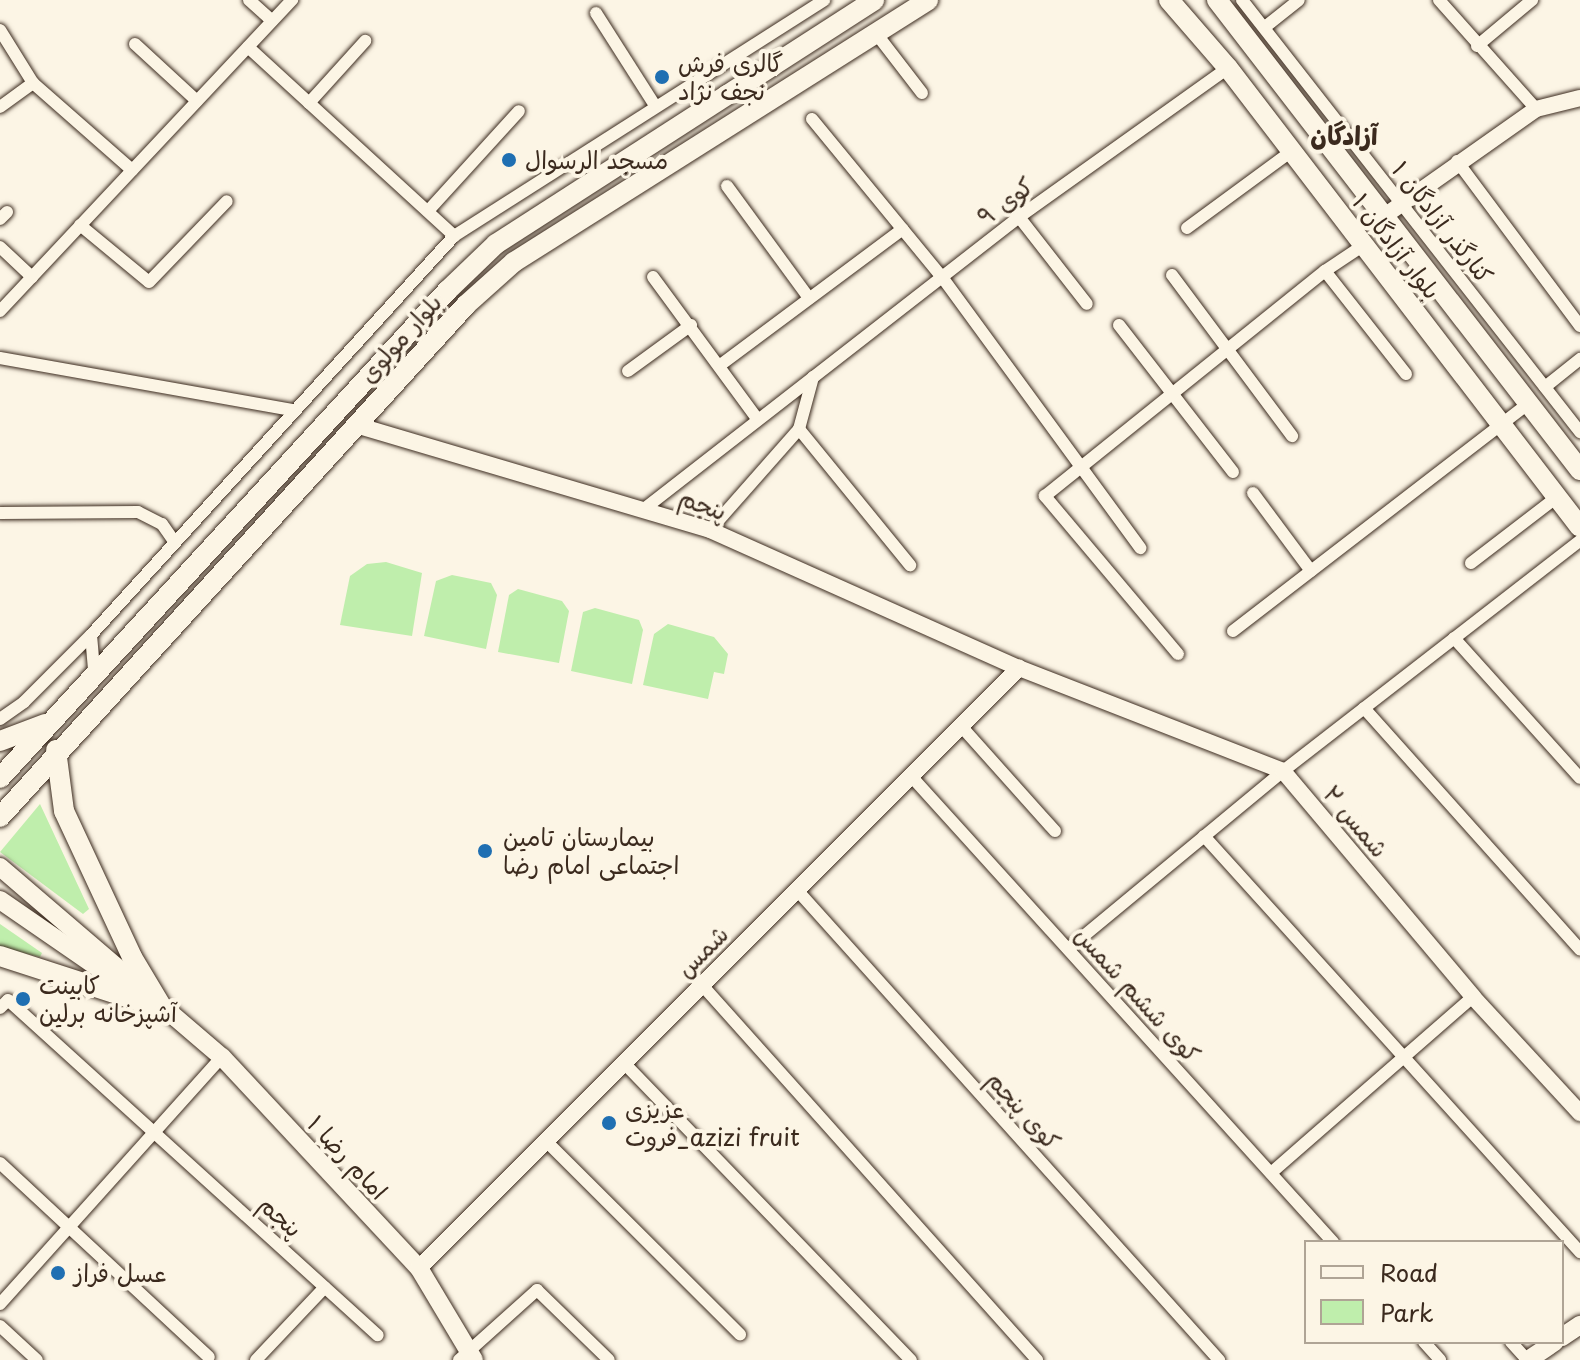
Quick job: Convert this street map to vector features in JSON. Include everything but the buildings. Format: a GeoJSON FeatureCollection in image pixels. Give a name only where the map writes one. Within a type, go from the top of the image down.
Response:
{"type":"FeatureCollection","features":[{"type":"Feature","properties":{"kind":"main road","name":"بلوار مولوی"},"geometry":{"type":"LineString","coordinates":[[0,778],[94,672],[448,290],[496,244],[874,0]]}},
{"type":"Feature","properties":{"kind":"main road","name":"بلوار مولوی"},"geometry":{"type":"LineString","coordinates":[[0,817],[56,750],[466,305],[514,262],[928,0]]}},
{"type":"Feature","properties":{"kind":"main road","name":"بلوار آزادگان ۱"},"geometry":{"type":"LineString","coordinates":[[1217,0],[1580,470]]}},
{"type":"Feature","properties":{"kind":"main road","name":"بلوار آزادگان ۱"},"geometry":{"type":"LineString","coordinates":[[1173,2],[1228,68],[1580,527]]}},
{"type":"Feature","properties":{"kind":"main road"},"geometry":{"type":"LineString","coordinates":[[448,290],[466,305]]}},
{"type":"Feature","properties":{"kind":"main road"},"geometry":{"type":"LineString","coordinates":[[0,741],[49,723]]}},
{"type":"Feature","properties":{"kind":"main road"},"geometry":{"type":"LineString","coordinates":[[56,750],[64,811],[132,957],[163,1009]]}},
{"type":"Feature","properties":{"kind":"main road","name":"امام رضا ۱"},"geometry":{"type":"LineString","coordinates":[[0,867],[222,1057],[419,1268],[467,1357]]}},
{"type":"Feature","properties":{"kind":"main road","name":"امام رضا ۱"},"geometry":{"type":"LineString","coordinates":[[0,900],[95,970],[163,1009]]}},
{"type":"Feature","properties":{"kind":"main road"},"geometry":{"type":"LineString","coordinates":[[0,956],[163,1009]]}},
{"type":"Feature","properties":{"kind":"main road"},"geometry":{"type":"LineString","coordinates":[[1528,1360],[1552,1344]]}},
{"type":"Feature","properties":{"kind":"street"},"geometry":{"type":"LineString","coordinates":[[249,0],[272,21]]}},
{"type":"Feature","properties":{"kind":"street"},"geometry":{"type":"LineString","coordinates":[[0,311],[292,0]]}},
{"type":"Feature","properties":{"kind":"street"},"geometry":{"type":"LineString","coordinates":[[0,719],[24,702],[91,635],[454,236],[654,104],[824,0]]}},
{"type":"Feature","properties":{"kind":"street","name":"کنارگذر آزادگان ۱"},"geometry":{"type":"LineString","coordinates":[[1242,0],[1580,432]]}},
{"type":"Feature","properties":{"kind":"street"},"geometry":{"type":"LineString","coordinates":[[1265,27],[1299,0]]}},
{"type":"Feature","properties":{"kind":"street"},"geometry":{"type":"LineString","coordinates":[[1439,0],[1536,109]]}},
{"type":"Feature","properties":{"kind":"street"},"geometry":{"type":"LineString","coordinates":[[1477,46],[1523,3]]}},
{"type":"Feature","properties":{"kind":"street"},"geometry":{"type":"LineString","coordinates":[[596,13],[654,104]]}},
{"type":"Feature","properties":{"kind":"street"},"geometry":{"type":"LineString","coordinates":[[0,30],[33,83],[132,170]]}},
{"type":"Feature","properties":{"kind":"street"},"geometry":{"type":"LineString","coordinates":[[875,32],[922,93]]}},
{"type":"Feature","properties":{"kind":"street"},"geometry":{"type":"LineString","coordinates":[[309,103],[365,41]]}},
{"type":"Feature","properties":{"kind":"street"},"geometry":{"type":"LineString","coordinates":[[135,44],[197,101]]}},
{"type":"Feature","properties":{"kind":"street"},"geometry":{"type":"LineString","coordinates":[[248,47],[454,236]]}},
{"type":"Feature","properties":{"kind":"street","name":"کوی ۹"},"geometry":{"type":"LineString","coordinates":[[644,509],[1019,217],[1228,68]]}},
{"type":"Feature","properties":{"kind":"street"},"geometry":{"type":"LineString","coordinates":[[0,107],[33,83]]}},
{"type":"Feature","properties":{"kind":"street"},"geometry":{"type":"LineString","coordinates":[[1383,217],[1457,161],[1536,109],[1580,98]]}},
{"type":"Feature","properties":{"kind":"street"},"geometry":{"type":"LineString","coordinates":[[428,211],[519,111]]}},
{"type":"Feature","properties":{"kind":"street"},"geometry":{"type":"LineString","coordinates":[[812,119],[942,277],[1140,548]]}},
{"type":"Feature","properties":{"kind":"street"},"geometry":{"type":"LineString","coordinates":[[1187,228],[1292,151]]}},
{"type":"Feature","properties":{"kind":"street"},"geometry":{"type":"LineString","coordinates":[[1457,161],[1580,326]]}},
{"type":"Feature","properties":{"kind":"street"},"geometry":{"type":"LineString","coordinates":[[727,186],[809,298]]}},
{"type":"Feature","properties":{"kind":"street"},"geometry":{"type":"LineString","coordinates":[[80,225],[149,282],[227,201]]}},
{"type":"Feature","properties":{"kind":"street"},"geometry":{"type":"LineString","coordinates":[[1019,217],[1087,304]]}},
{"type":"Feature","properties":{"kind":"street"},"geometry":{"type":"LineString","coordinates":[[719,366],[903,229]]}},
{"type":"Feature","properties":{"kind":"street"},"geometry":{"type":"LineString","coordinates":[[1178,654],[1045,496],[1325,271],[1364,245]]}},
{"type":"Feature","properties":{"kind":"street"},"geometry":{"type":"LineString","coordinates":[[0,247],[32,277]]}},
{"type":"Feature","properties":{"kind":"street"},"geometry":{"type":"LineString","coordinates":[[1325,271],[1406,374]]}},
{"type":"Feature","properties":{"kind":"street"},"geometry":{"type":"LineString","coordinates":[[1172,275],[1292,436]]}},
{"type":"Feature","properties":{"kind":"street"},"geometry":{"type":"LineString","coordinates":[[653,277],[758,420]]}},
{"type":"Feature","properties":{"kind":"street"},"geometry":{"type":"LineString","coordinates":[[628,371],[691,325]]}},
{"type":"Feature","properties":{"kind":"street"},"geometry":{"type":"LineString","coordinates":[[1119,325],[1233,472]]}},
{"type":"Feature","properties":{"kind":"street"},"geometry":{"type":"LineString","coordinates":[[0,358],[293,410]]}},
{"type":"Feature","properties":{"kind":"street"},"geometry":{"type":"LineString","coordinates":[[1545,387],[1580,359]]}},
{"type":"Feature","properties":{"kind":"street"},"geometry":{"type":"LineString","coordinates":[[710,530],[799,429],[813,377]]}},
{"type":"Feature","properties":{"kind":"street"},"geometry":{"type":"LineString","coordinates":[[1233,631],[1529,403]]}},
{"type":"Feature","properties":{"kind":"street","name":"پنجم"},"geometry":{"type":"LineString","coordinates":[[356,425],[710,530],[1019,668]]}},
{"type":"Feature","properties":{"kind":"street"},"geometry":{"type":"LineString","coordinates":[[799,429],[910,565]]}},
{"type":"Feature","properties":{"kind":"street"},"geometry":{"type":"LineString","coordinates":[[1253,493],[1311,571]]}},
{"type":"Feature","properties":{"kind":"street"},"geometry":{"type":"LineString","coordinates":[[1471,563],[1557,497]]}},
{"type":"Feature","properties":{"kind":"street"},"geometry":{"type":"LineString","coordinates":[[0,513],[138,512],[162,524],[174,541]]}},
{"type":"Feature","properties":{"kind":"street"},"geometry":{"type":"LineString","coordinates":[[1068,949],[1283,771],[1580,541]]}},
{"type":"Feature","properties":{"kind":"street"},"geometry":{"type":"LineString","coordinates":[[91,635],[94,672]]}},
{"type":"Feature","properties":{"kind":"street"},"geometry":{"type":"LineString","coordinates":[[1454,638],[1580,778]]}},
{"type":"Feature","properties":{"kind":"street","name":"شمس"},"geometry":{"type":"LineString","coordinates":[[419,1268],[1019,668]]}},
{"type":"Feature","properties":{"kind":"street","name":"شمس ۲"},"geometry":{"type":"LineString","coordinates":[[1019,668],[1283,771],[1473,997],[1580,1113]]}},
{"type":"Feature","properties":{"kind":"street"},"geometry":{"type":"LineString","coordinates":[[1364,708],[1580,950]]}},
{"type":"Feature","properties":{"kind":"street"},"geometry":{"type":"LineString","coordinates":[[961,726],[1055,831]]}},
{"type":"Feature","properties":{"kind":"street","name":"کوی ششم شمس"},"geometry":{"type":"LineString","coordinates":[[911,776],[1331,1240]]}},
{"type":"Feature","properties":{"kind":"street"},"geometry":{"type":"LineString","coordinates":[[1204,836],[1408,1058],[1580,1252]]}},
{"type":"Feature","properties":{"kind":"street","name":"کوی پنجم"},"geometry":{"type":"LineString","coordinates":[[797,890],[1219,1360]]}},
{"type":"Feature","properties":{"kind":"street"},"geometry":{"type":"LineString","coordinates":[[702,985],[1037,1360]]}},
{"type":"Feature","properties":{"kind":"street"},"geometry":{"type":"LineString","coordinates":[[1271,1173],[1408,1058],[1473,997]]}},
{"type":"Feature","properties":{"kind":"street","name":"پنجم"},"geometry":{"type":"LineString","coordinates":[[4,1004],[378,1335]]}},
{"type":"Feature","properties":{"kind":"street"},"geometry":{"type":"LineString","coordinates":[[0,1304],[222,1057]]}},
{"type":"Feature","properties":{"kind":"street"},"geometry":{"type":"LineString","coordinates":[[624,1063],[911,1360]]}},
{"type":"Feature","properties":{"kind":"street"},"geometry":{"type":"LineString","coordinates":[[546,1141],[740,1334]]}},
{"type":"Feature","properties":{"kind":"street"},"geometry":{"type":"LineString","coordinates":[[0,1163],[209,1357]]}},
{"type":"Feature","properties":{"kind":"street"},"geometry":{"type":"LineString","coordinates":[[256,1360],[325,1287]]}},
{"type":"Feature","properties":{"kind":"street"},"geometry":{"type":"LineString","coordinates":[[467,1357],[537,1290],[609,1360]]}},
{"type":"Feature","properties":{"kind":"street"},"geometry":{"type":"LineString","coordinates":[[0,1326],[37,1360]]}},
{"type":"Feature","properties":{"kind":"street"},"geometry":{"type":"LineString","coordinates":[[1426,1344],[1440,1360]]}},
{"type":"Feature","properties":{"kind":"street"},"geometry":{"type":"LineString","coordinates":[[1513,1344],[1528,1360]]}},
{"type":"Feature","properties":{"kind":"green space"},"geometry":{"type":"Polygon","coordinates":[[[386,562],[422,573],[412,636],[340,625],[350,576],[367,564],[386,562]]]}},
{"type":"Feature","properties":{"kind":"green space"},"geometry":{"type":"Polygon","coordinates":[[[452,575],[491,583],[497,595],[486,649],[424,636],[436,581],[452,575]]]}},
{"type":"Feature","properties":{"kind":"green space"},"geometry":{"type":"Polygon","coordinates":[[[518,589],[562,601],[569,611],[559,663],[498,652],[509,595],[518,589]]]}},
{"type":"Feature","properties":{"kind":"green space"},"geometry":{"type":"Polygon","coordinates":[[[595,608],[639,620],[643,630],[632,684],[571,671],[583,612],[595,608]]]}},
{"type":"Feature","properties":{"kind":"green space"},"geometry":{"type":"Polygon","coordinates":[[[668,624],[714,637],[728,654],[724,674],[714,672],[708,699],[643,685],[654,634],[668,624]]]}},
{"type":"Feature","properties":{"kind":"green space"},"geometry":{"type":"Polygon","coordinates":[[[40,804],[89,909],[83,914],[0,852],[40,804]]]}},
{"type":"Feature","properties":{"kind":"green space"},"geometry":{"type":"Polygon","coordinates":[[[0,924],[42,953],[40,957],[0,947],[0,924]]]}},
{"type":"Feature","properties":{"kind":"place","name":"گالری فرش نجف نژاد"},"geometry":{"type":"Point","coordinates":[662,77]}},
{"type":"Feature","properties":{"kind":"place","name":"مسجد الرسوال"},"geometry":{"type":"Point","coordinates":[509,160]}},
{"type":"Feature","properties":{"kind":"place","name":"بیمارستان تامین اجتماعی امام رضا"},"geometry":{"type":"Point","coordinates":[485,851]}},
{"type":"Feature","properties":{"kind":"place","name":"کابینت آشپزخانه برلین"},"geometry":{"type":"Point","coordinates":[23,999]}},
{"type":"Feature","properties":{"kind":"place","name":"عزیزی فروت_azizi fruit"},"geometry":{"type":"Point","coordinates":[609,1123]}},
{"type":"Feature","properties":{"kind":"place","name":"عسل فراز"},"geometry":{"type":"Point","coordinates":[58,1273]}},
{"type":"Feature","properties":{"kind":"district","name":"آزادگان"},"geometry":{"type":"Point","coordinates":[1344,135]}}]}
